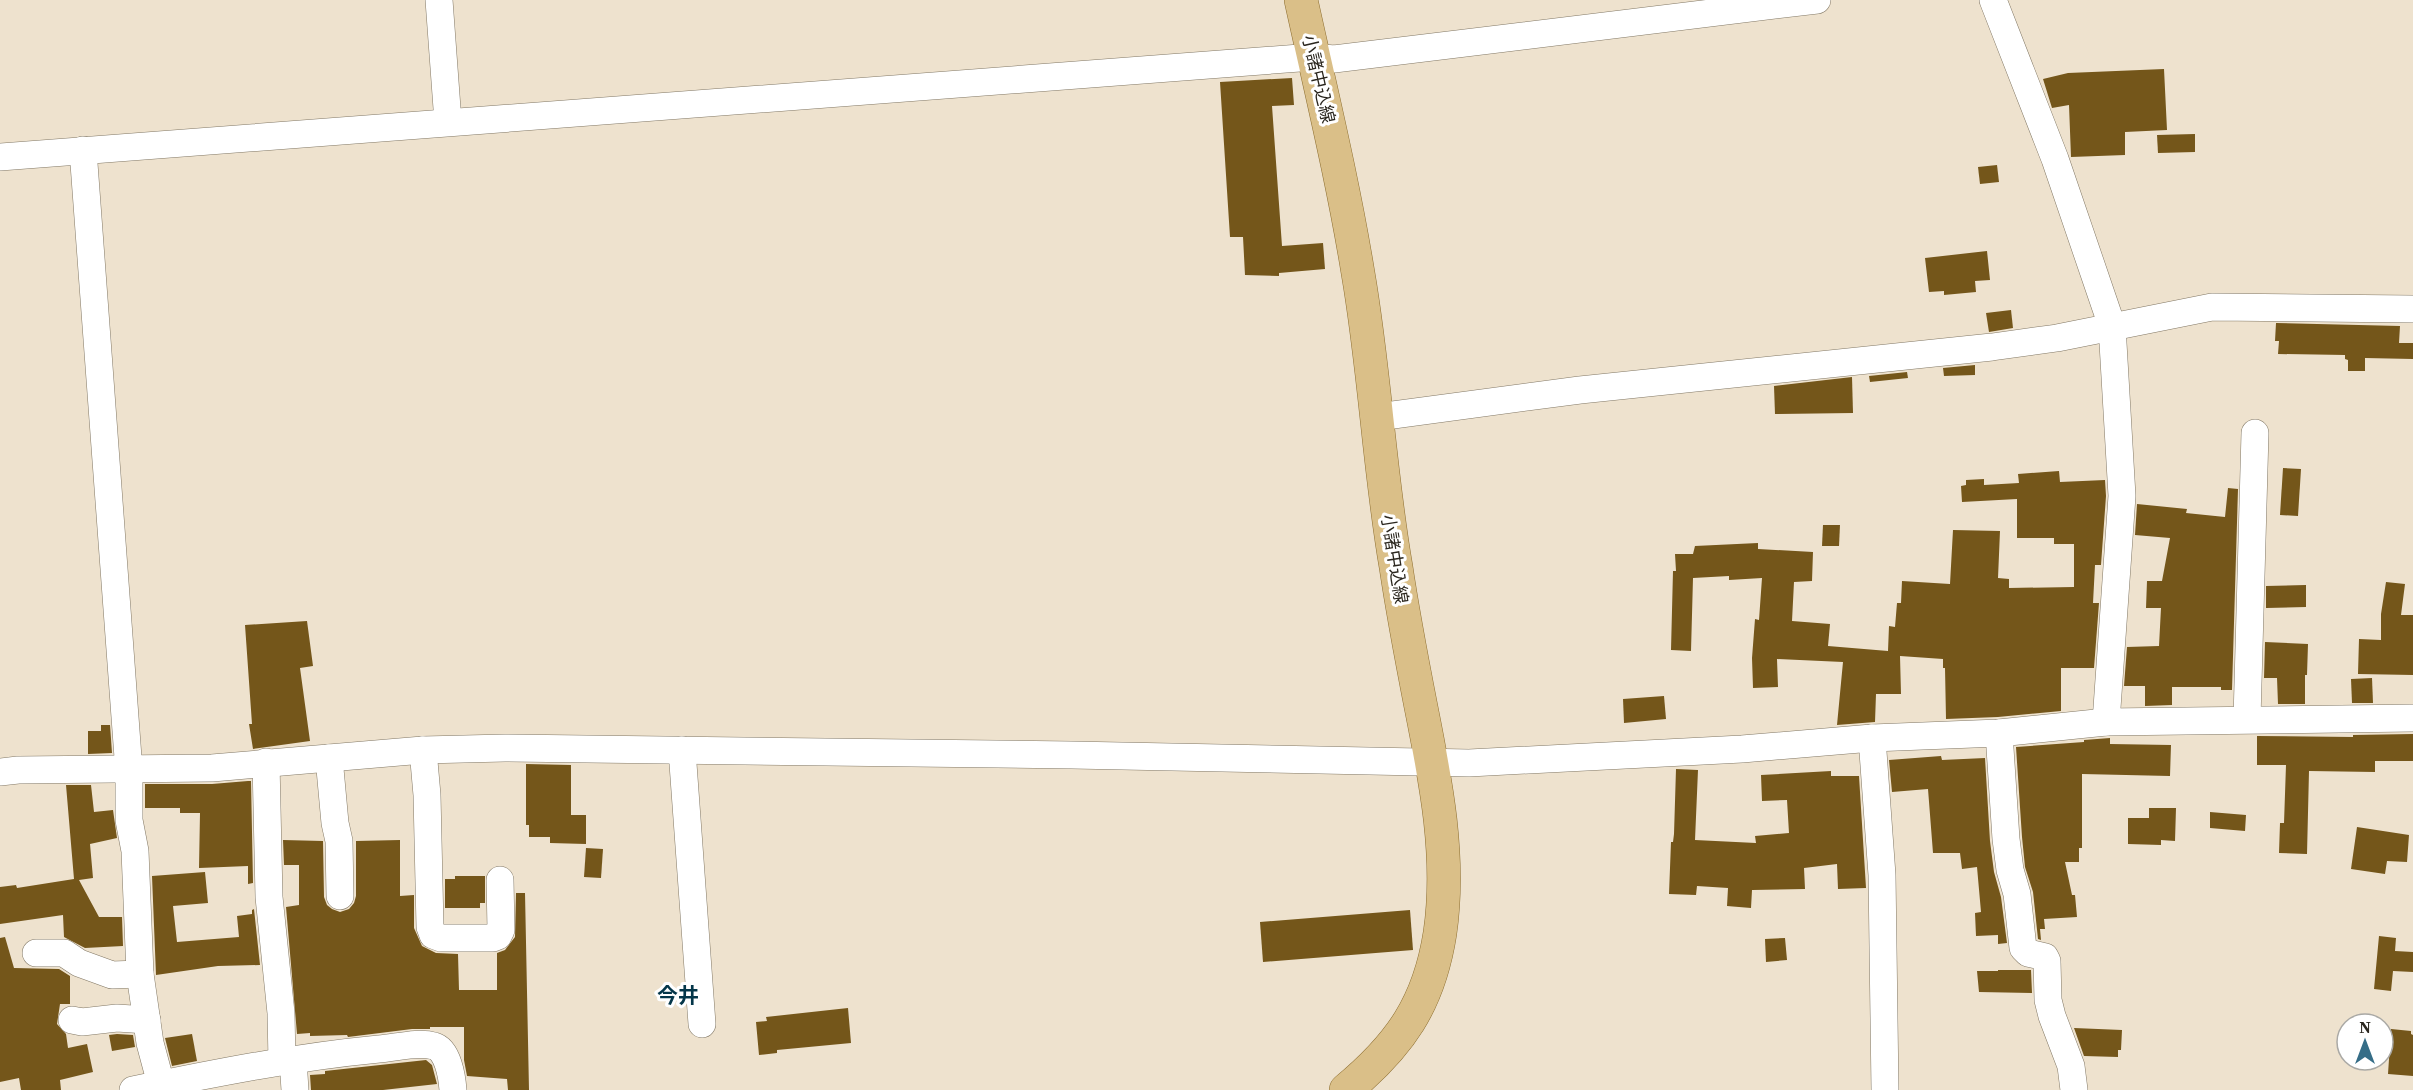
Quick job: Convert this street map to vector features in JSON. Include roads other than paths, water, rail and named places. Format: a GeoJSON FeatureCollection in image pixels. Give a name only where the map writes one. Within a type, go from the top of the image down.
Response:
{"type":"FeatureCollection","features":[{"type":"Feature","properties":{"kind":"main road","name":"小諸中込線"},"geometry":{"type":"LineString","coordinates":[[1300,0],[1329,124],[1359,274],[1378,417],[1387,509],[1432,762],[1445,880],[1440,936],[1423,997],[1408,1024],[1387,1053],[1346,1090]]}},
{"type":"Feature","properties":{"kind":"street"},"geometry":{"type":"LineString","coordinates":[[439,0],[448,122]]}},
{"type":"Feature","properties":{"kind":"street"},"geometry":{"type":"LineString","coordinates":[[0,157],[1313,57],[1334,59],[1817,0]]}},
{"type":"Feature","properties":{"kind":"street"},"geometry":{"type":"LineString","coordinates":[[1993,0],[2055,159],[2112,326],[2121,496],[2106,722]]}},
{"type":"Feature","properties":{"kind":"street"},"geometry":{"type":"LineString","coordinates":[[83,150],[129,771],[129,820],[135,851],[140,974],[147,1020],[162,1084]]}},
{"type":"Feature","properties":{"kind":"street"},"geometry":{"type":"LineString","coordinates":[[1378,417],[1592,389],[1963,351],[2057,338],[2212,307],[2413,309]]}},
{"type":"Feature","properties":{"kind":"street"},"geometry":{"type":"LineString","coordinates":[[2247,719],[2255,433]]}},
{"type":"Feature","properties":{"kind":"street"},"geometry":{"type":"LineString","coordinates":[[0,772],[212,768],[423,750],[505,748],[1469,763],[1742,748],[1872,738],[1999,733],[2106,722],[2413,718]]}},
{"type":"Feature","properties":{"kind":"street"},"geometry":{"type":"LineString","coordinates":[[1999,733],[2006,839],[2010,870],[2017,894],[2023,948],[2028,953],[2045,957],[2047,961],[2048,1000],[2071,1066],[2074,1090]]}},
{"type":"Feature","properties":{"kind":"street"},"geometry":{"type":"LineString","coordinates":[[1872,738],[1882,875],[1885,1090]]}},
{"type":"Feature","properties":{"kind":"street"},"geometry":{"type":"LineString","coordinates":[[423,750],[427,795],[430,927],[433,935],[441,938],[494,938],[498,936],[501,930],[500,880]]}},
{"type":"Feature","properties":{"kind":"street"},"geometry":{"type":"LineString","coordinates":[[682,750],[702,1024]]}},
{"type":"Feature","properties":{"kind":"street"},"geometry":{"type":"LineString","coordinates":[[329,758],[335,823],[339,841],[340,896]]}},
{"type":"Feature","properties":{"kind":"street"},"geometry":{"type":"LineString","coordinates":[[266,762],[269,897],[281,1013],[295,1090]]}},
{"type":"Feature","properties":{"kind":"street"},"geometry":{"type":"LineString","coordinates":[[36,953],[64,953],[80,963],[112,975],[140,974]]}},
{"type":"Feature","properties":{"kind":"street"},"geometry":{"type":"LineString","coordinates":[[72,1020],[82,1022],[117,1018],[147,1020]]}},
{"type":"Feature","properties":{"kind":"street"},"geometry":{"type":"LineString","coordinates":[[133,1090],[288,1060],[420,1045],[434,1046],[443,1053],[453,1090]]}},
{"type":"Feature","properties":{"kind":"district","name":"今井"},"geometry":{"type":"Point","coordinates":[678,995]}}]}
